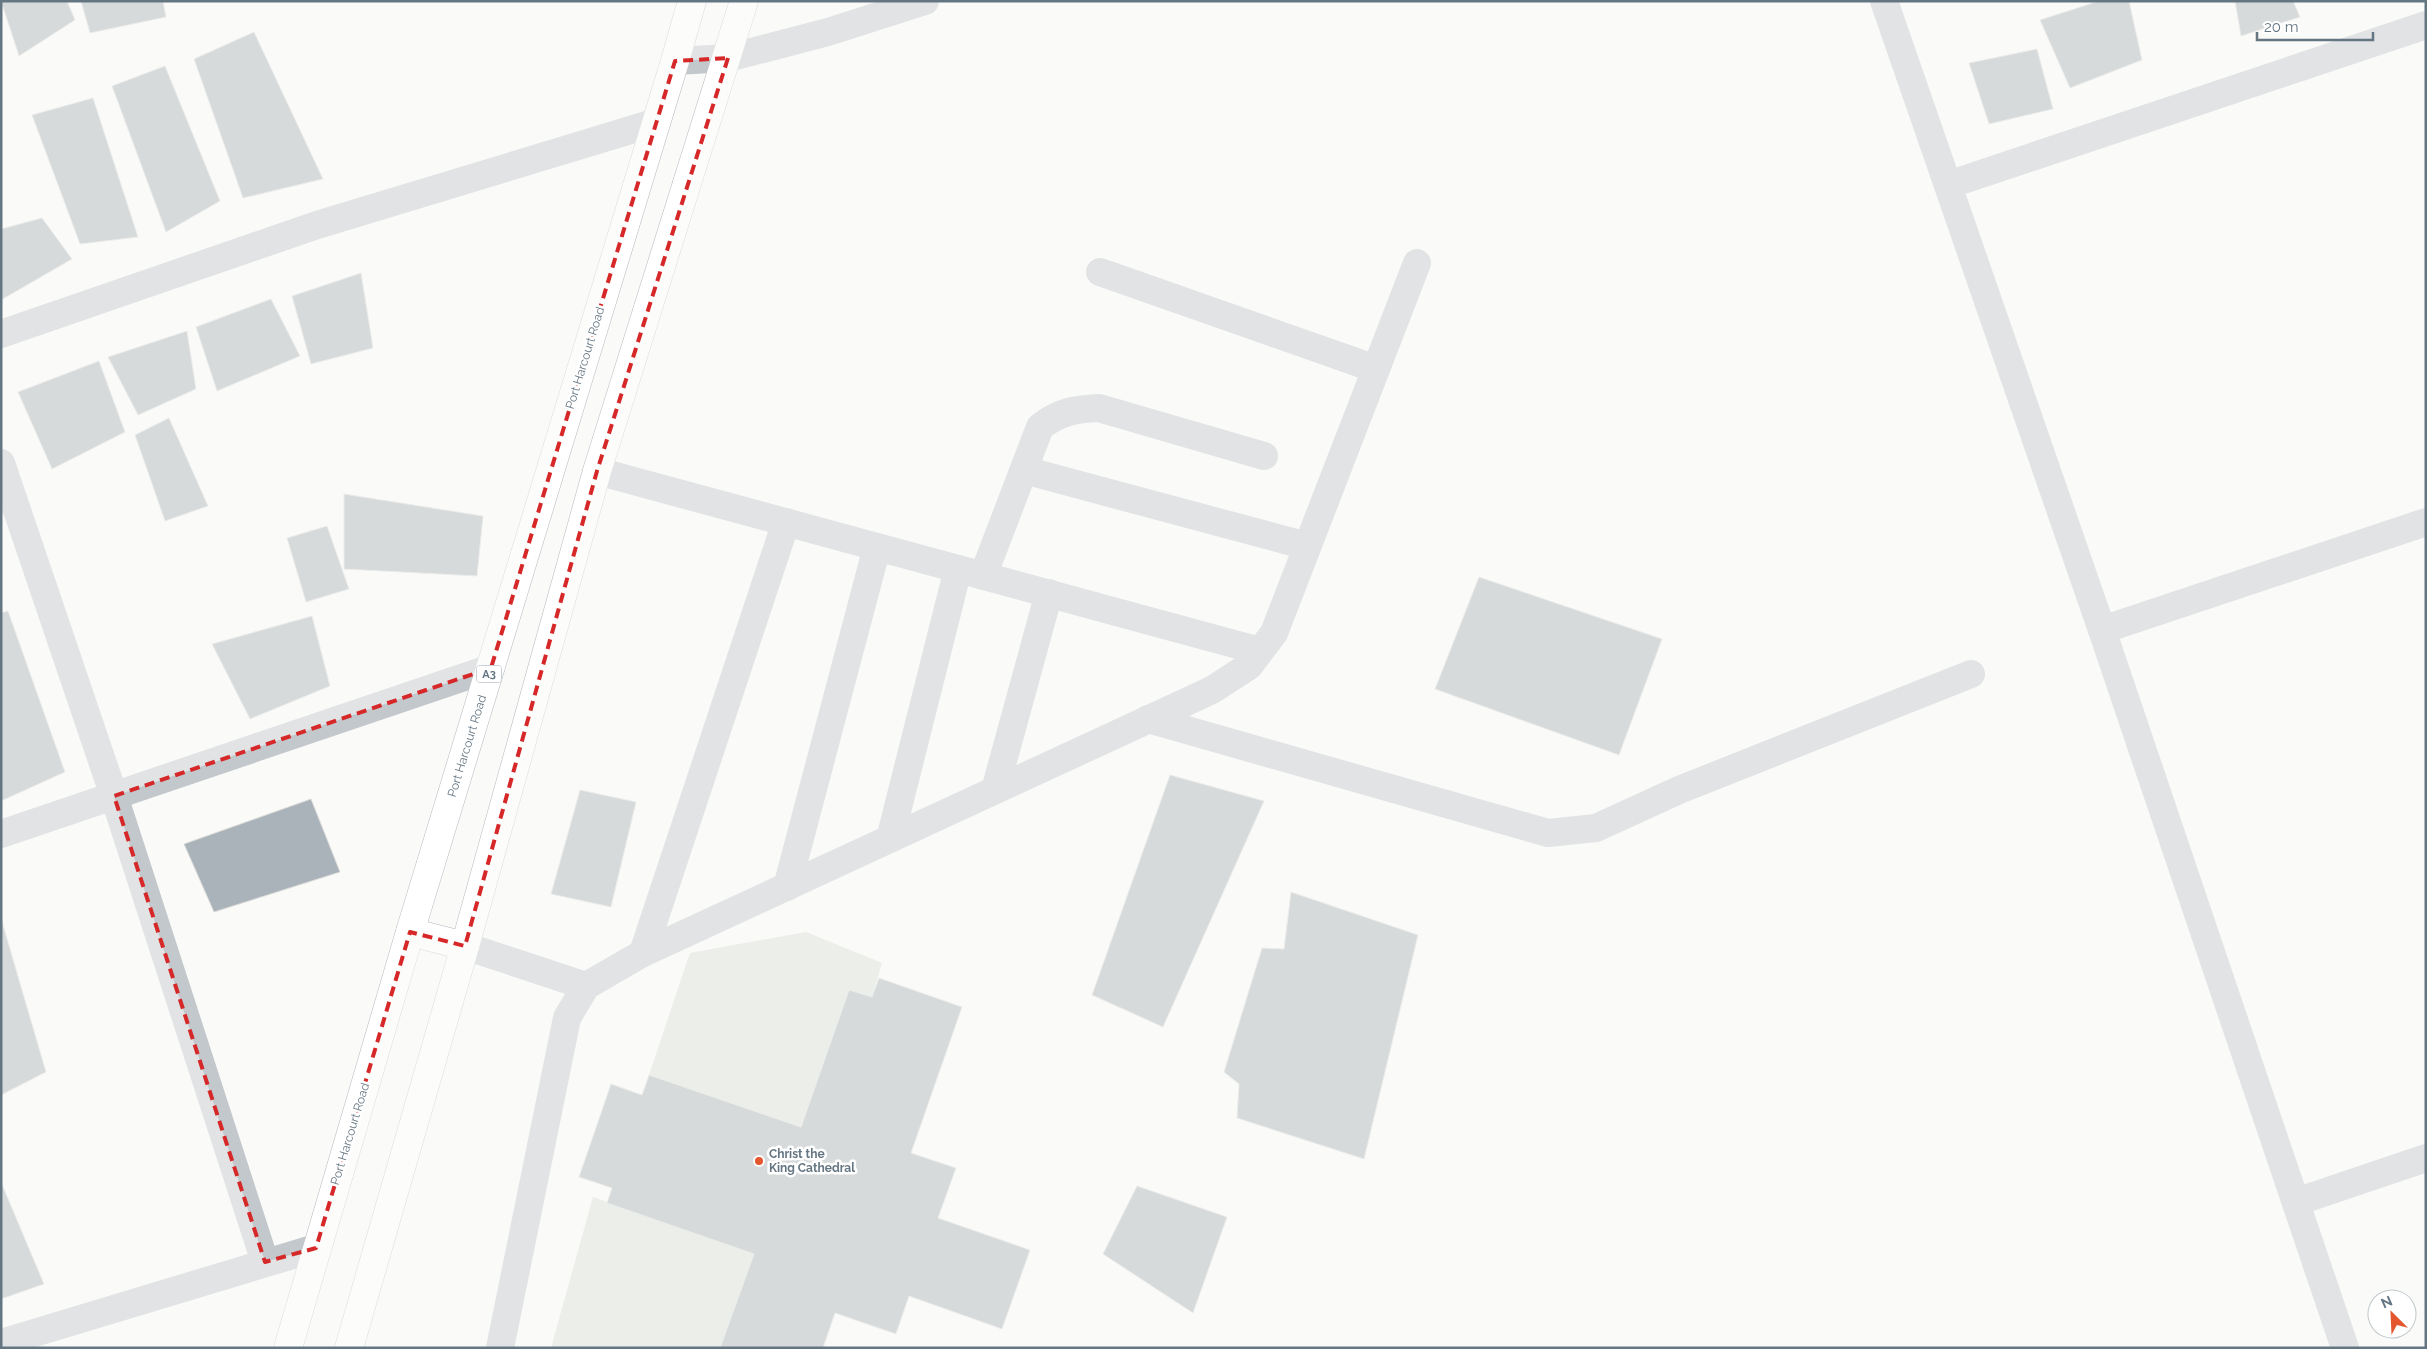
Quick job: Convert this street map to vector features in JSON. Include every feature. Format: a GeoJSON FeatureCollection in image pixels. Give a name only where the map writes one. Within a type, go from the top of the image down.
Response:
{"type":"FeatureCollection","features":[{"type":"Feature","properties":{"kind":"highway","name":"Port Harcourt Road"},"geometry":{"type":"LineString","coordinates":[[288,1348],[410,932],[676,61],[692,1]]}},
{"type":"Feature","properties":{"kind":"highway"},"geometry":{"type":"LineString","coordinates":[[349,1348],[465,946],[597,471],[728,58],[744,1]]}},
{"type":"Feature","properties":{"kind":"highway"},"geometry":{"type":"LineString","coordinates":[[410,932],[465,946]]}},
{"type":"Feature","properties":{"kind":"street"},"geometry":{"type":"LineString","coordinates":[[676,61],[728,58],[828,32],[925,1]]}},
{"type":"Feature","properties":{"kind":"street"},"geometry":{"type":"LineString","coordinates":[[1884,1],[2102,630],[2345,1348]]}},
{"type":"Feature","properties":{"kind":"street"},"geometry":{"type":"LineString","coordinates":[[1948,185],[2426,25]]}},
{"type":"Feature","properties":{"kind":"street"},"geometry":{"type":"LineString","coordinates":[[1,334],[317,225],[657,122]]}},
{"type":"Feature","properties":{"kind":"street"},"geometry":{"type":"LineString","coordinates":[[500,1348],[567,1018],[586,986],[643,953],[1212,690],[1249,666],[1274,633],[1417,263]]}},
{"type":"Feature","properties":{"kind":"street"},"geometry":{"type":"LineString","coordinates":[[1100,272],[1376,369]]}},
{"type":"Feature","properties":{"kind":"street"},"geometry":{"type":"LineString","coordinates":[[890,839],[971,572],[1024,470],[1040,427],[1052,418],[1073,409],[1099,408],[1264,456]]}},
{"type":"Feature","properties":{"kind":"street"},"geometry":{"type":"LineString","coordinates":[[1,464],[114,796],[265,1262]]}},
{"type":"Feature","properties":{"kind":"street"},"geometry":{"type":"LineString","coordinates":[[1024,470],[1307,546]]}},
{"type":"Feature","properties":{"kind":"street"},"geometry":{"type":"LineString","coordinates":[[597,471],[1260,651]]}},
{"type":"Feature","properties":{"kind":"street"},"geometry":{"type":"LineString","coordinates":[[643,953],[786,522]]}},
{"type":"Feature","properties":{"kind":"street"},"geometry":{"type":"LineString","coordinates":[[2102,630],[2426,522]]}},
{"type":"Feature","properties":{"kind":"street"},"geometry":{"type":"LineString","coordinates":[[787,887],[877,546]]}},
{"type":"Feature","properties":{"kind":"street"},"geometry":{"type":"LineString","coordinates":[[995,790],[1049,593]]}},
{"type":"Feature","properties":{"kind":"street"},"geometry":{"type":"LineString","coordinates":[[1,834],[491,668]]}},
{"type":"Feature","properties":{"kind":"street"},"geometry":{"type":"LineString","coordinates":[[1148,719],[1548,833],[1596,828],[1679,790],[1971,674]]}},
{"type":"Feature","properties":{"kind":"street"},"geometry":{"type":"LineString","coordinates":[[465,946],[586,986]]}},
{"type":"Feature","properties":{"kind":"street"},"geometry":{"type":"LineString","coordinates":[[2296,1202],[2426,1158]]}},
{"type":"Feature","properties":{"kind":"street"},"geometry":{"type":"LineString","coordinates":[[1,1343],[316,1248]]}},
{"type":"Feature","properties":{"kind":"highlighted area"},"geometry":{"type":"Polygon","coordinates":[[[728,58],[597,471],[465,946],[410,932],[316,1248],[265,1262],[114,796],[491,668],[675,61],[728,58]]]}},
{"type":"Feature","properties":{"kind":"shaded area"},"geometry":{"type":"Polygon","coordinates":[[[806,932],[882,963],[872,997],[849,990],[801,1127],[649,1075],[690,953],[806,932]]]}},
{"type":"Feature","properties":{"kind":"shaded area"},"geometry":{"type":"Polygon","coordinates":[[[593,1197],[754,1254],[720,1348],[551,1348],[593,1197]]]}},
{"type":"Feature","properties":{"kind":"building"},"geometry":{"type":"Polygon","coordinates":[[[1,1],[67,1],[75,20],[19,56],[1,1]]]}},
{"type":"Feature","properties":{"kind":"building"},"geometry":{"type":"Polygon","coordinates":[[[81,1],[163,1],[166,17],[90,33],[81,1]]]}},
{"type":"Feature","properties":{"kind":"building"},"geometry":{"type":"Polygon","coordinates":[[[2099,1],[2129,1],[2142,60],[2070,88],[2040,20],[2099,1]]]}},
{"type":"Feature","properties":{"kind":"building"},"geometry":{"type":"Polygon","coordinates":[[[2235,1],[2293,1],[2300,17],[2241,36],[2235,1]]]}},
{"type":"Feature","properties":{"kind":"building"},"geometry":{"type":"Polygon","coordinates":[[[254,32],[323,179],[243,198],[194,59],[254,32]]]}},
{"type":"Feature","properties":{"kind":"building"},"geometry":{"type":"Polygon","coordinates":[[[2037,49],[2053,109],[1989,124],[1969,63],[2037,49]]]}},
{"type":"Feature","properties":{"kind":"building"},"geometry":{"type":"Polygon","coordinates":[[[165,66],[220,201],[166,232],[112,86],[165,66]]]}},
{"type":"Feature","properties":{"kind":"building"},"geometry":{"type":"Polygon","coordinates":[[[93,98],[138,237],[80,244],[32,115],[93,98]]]}},
{"type":"Feature","properties":{"kind":"building"},"geometry":{"type":"Polygon","coordinates":[[[42,218],[72,259],[1,300],[1,229],[42,218]]]}},
{"type":"Feature","properties":{"kind":"building"},"geometry":{"type":"Polygon","coordinates":[[[361,273],[373,348],[311,364],[292,296],[361,273]]]}},
{"type":"Feature","properties":{"kind":"building"},"geometry":{"type":"Polygon","coordinates":[[[271,299],[300,356],[217,391],[196,327],[271,299]]]}},
{"type":"Feature","properties":{"kind":"building"},"geometry":{"type":"Polygon","coordinates":[[[187,331],[196,389],[138,415],[108,357],[187,331]]]}},
{"type":"Feature","properties":{"kind":"building"},"geometry":{"type":"Polygon","coordinates":[[[99,361],[125,432],[52,469],[18,392],[99,361]]]}},
{"type":"Feature","properties":{"kind":"building"},"geometry":{"type":"Polygon","coordinates":[[[169,418],[208,506],[165,521],[135,435],[169,418]]]}},
{"type":"Feature","properties":{"kind":"building"},"geometry":{"type":"Polygon","coordinates":[[[344,494],[483,516],[477,576],[344,569],[344,494]]]}},
{"type":"Feature","properties":{"kind":"building"},"geometry":{"type":"Polygon","coordinates":[[[327,526],[349,589],[306,602],[287,538],[327,526]]]}},
{"type":"Feature","properties":{"kind":"building"},"geometry":{"type":"Polygon","coordinates":[[[1479,577],[1662,639],[1619,755],[1435,689],[1479,577]]]}},
{"type":"Feature","properties":{"kind":"building"},"geometry":{"type":"Polygon","coordinates":[[[8,611],[65,772],[1,801],[1,613],[8,611]]]}},
{"type":"Feature","properties":{"kind":"building"},"geometry":{"type":"Polygon","coordinates":[[[312,616],[330,686],[250,719],[212,644],[312,616]]]}},
{"type":"Feature","properties":{"kind":"building"},"geometry":{"type":"Polygon","coordinates":[[[1170,775],[1264,801],[1163,1027],[1092,995],[1170,775]]]}},
{"type":"Feature","properties":{"kind":"building"},"geometry":{"type":"Polygon","coordinates":[[[580,790],[636,802],[611,907],[551,894],[580,790]]]}},
{"type":"Feature","properties":{"kind":"building"},"geometry":{"type":"Polygon","coordinates":[[[311,799],[340,872],[214,912],[184,844],[311,799]]]}},
{"type":"Feature","properties":{"kind":"building"},"geometry":{"type":"Polygon","coordinates":[[[1291,892],[1418,935],[1364,1159],[1237,1118],[1239,1084],[1224,1072],[1262,948],[1284,949],[1291,892]]]}},
{"type":"Feature","properties":{"kind":"building"},"geometry":{"type":"Polygon","coordinates":[[[1,918],[46,1072],[1,1095],[1,918]]]}},
{"type":"Feature","properties":{"kind":"building","name":"Christ the King Cathedral"},"geometry":{"type":"Polygon","coordinates":[[[879,978],[962,1007],[911,1153],[956,1168],[938,1218],[1030,1250],[1002,1329],[909,1296],[896,1334],[835,1313],[823,1348],[720,1348],[754,1254],[607,1203],[612,1188],[579,1177],[611,1084],[642,1095],[649,1075],[801,1127],[849,990],[872,997],[879,978]]]}},
{"type":"Feature","properties":{"kind":"building"},"geometry":{"type":"Polygon","coordinates":[[[1,1182],[44,1284],[1,1299],[1,1182]]]}},
{"type":"Feature","properties":{"kind":"building"},"geometry":{"type":"Polygon","coordinates":[[[1137,1186],[1227,1217],[1193,1313],[1103,1254],[1137,1186]]]}},
{"type":"Feature","properties":{"kind":"place","name":"Christ the King Cathedral"},"geometry":{"type":"Point","coordinates":[759,1161]}}]}
